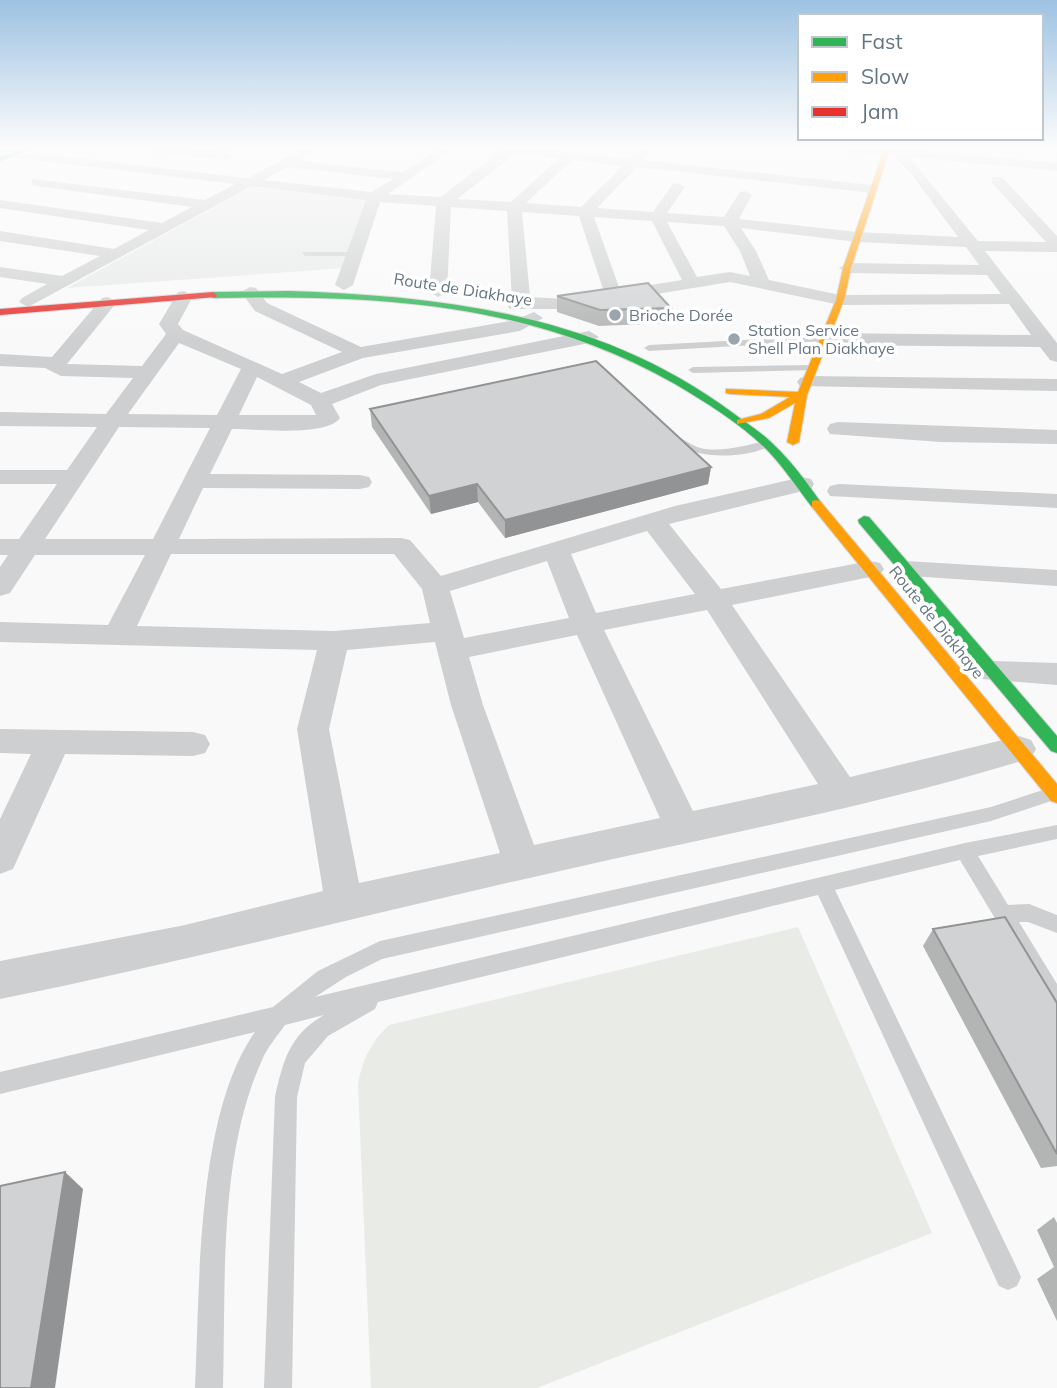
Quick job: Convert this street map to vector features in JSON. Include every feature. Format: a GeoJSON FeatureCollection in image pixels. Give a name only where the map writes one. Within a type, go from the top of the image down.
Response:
{"type":"FeatureCollection","features":[{"type":"Feature","properties":{"kind":"main road"},"geometry":{"type":"LineString","coordinates":[[741,422],[765,416],[807,381],[840,300],[857,237],[859,214]]}},
{"type":"Feature","properties":{"kind":"main road","name":"Route de Diakhaye"},"geometry":{"type":"LineString","coordinates":[[0,305],[251,285],[344,285],[438,292],[523,313],[589,337],[658,367],[710,398],[823,484],[906,569],[1057,747]]}},
{"type":"Feature","properties":{"kind":"main road","name":"Route de Diakhaye"},"geometry":{"type":"LineString","coordinates":[[0,312],[250,292],[390,294],[523,313],[595,327],[699,369],[765,416],[797,446],[807,381]]}},
{"type":"Feature","properties":{"kind":"main road"},"geometry":{"type":"LineString","coordinates":[[730,391],[807,381]]}},
{"type":"Feature","properties":{"kind":"main road","name":"Route de Diakhaye"},"geometry":{"type":"LineString","coordinates":[[823,484],[870,569],[1056,794]]}},
{"type":"Feature","properties":{"kind":"street"},"geometry":{"type":"LineString","coordinates":[[67,214],[164,228]]}},
{"type":"Feature","properties":{"kind":"street"},"geometry":{"type":"LineString","coordinates":[[28,302],[191,214]]}},
{"type":"Feature","properties":{"kind":"street"},"geometry":{"type":"LineString","coordinates":[[344,285],[368,214]]}},
{"type":"Feature","properties":{"kind":"street"},"geometry":{"type":"LineString","coordinates":[[438,292],[443,214]]}},
{"type":"Feature","properties":{"kind":"street"},"geometry":{"type":"LineString","coordinates":[[515,214],[523,313],[550,344]]}},
{"type":"Feature","properties":{"kind":"street"},"geometry":{"type":"LineString","coordinates":[[586,214],[614,297]]}},
{"type":"Feature","properties":{"kind":"street"},"geometry":{"type":"LineString","coordinates":[[611,214],[729,222],[857,237],[1057,246]]}},
{"type":"Feature","properties":{"kind":"street"},"geometry":{"type":"LineString","coordinates":[[729,222],[734,214]]}},
{"type":"Feature","properties":{"kind":"street"},"geometry":{"type":"LineString","coordinates":[[800,230],[807,214]]}},
{"type":"Feature","properties":{"kind":"street"},"geometry":{"type":"LineString","coordinates":[[949,214],[1051,348]]}},
{"type":"Feature","properties":{"kind":"street"},"geometry":{"type":"LineString","coordinates":[[1028,214],[1057,246]]}},
{"type":"Feature","properties":{"kind":"street"},"geometry":{"type":"LineString","coordinates":[[657,217],[692,283]]}},
{"type":"Feature","properties":{"kind":"street"},"geometry":{"type":"LineString","coordinates":[[729,222],[748,251],[761,282]]}},
{"type":"Feature","properties":{"kind":"street"},"geometry":{"type":"LineString","coordinates":[[0,236],[117,254]]}},
{"type":"Feature","properties":{"kind":"street"},"geometry":{"type":"LineString","coordinates":[[847,268],[992,270]]}},
{"type":"Feature","properties":{"kind":"street"},"geometry":{"type":"LineString","coordinates":[[0,272],[65,282]]}},
{"type":"Feature","properties":{"kind":"street"},"geometry":{"type":"LineString","coordinates":[[283,381],[359,353],[556,305],[730,277],[840,300],[1014,299]]}},
{"type":"Feature","properties":{"kind":"street"},"geometry":{"type":"LineString","coordinates":[[250,292],[261,307],[359,353]]}},
{"type":"Feature","properties":{"kind":"street"},"geometry":{"type":"LineString","coordinates":[[0,419],[322,422],[329,417],[320,401],[283,381],[176,334],[169,324],[184,296]]}},
{"type":"Feature","properties":{"kind":"street"},"geometry":{"type":"LineString","coordinates":[[108,302],[56,363],[55,368],[148,372]]}},
{"type":"Feature","properties":{"kind":"street"},"geometry":{"type":"LineString","coordinates":[[0,587],[111,422],[176,334]]}},
{"type":"Feature","properties":{"kind":"street"},"geometry":{"type":"LineString","coordinates":[[320,401],[376,380],[589,337]]}},
{"type":"Feature","properties":{"kind":"street"},"geometry":{"type":"LineString","coordinates":[[822,339],[1051,348]]}},
{"type":"Feature","properties":{"kind":"street"},"geometry":{"type":"LineString","coordinates":[[0,360],[56,363]]}},
{"type":"Feature","properties":{"kind":"street"},"geometry":{"type":"LineString","coordinates":[[118,634],[222,422],[252,367]]}},
{"type":"Feature","properties":{"kind":"street"},"geometry":{"type":"LineString","coordinates":[[807,381],[1057,385]]}},
{"type":"Feature","properties":{"kind":"street"},"geometry":{"type":"LineString","coordinates":[[838,429],[1057,438]]}},
{"type":"Feature","properties":{"kind":"street"},"geometry":{"type":"LineString","coordinates":[[0,477],[75,477]]}},
{"type":"Feature","properties":{"kind":"street"},"geometry":{"type":"LineString","coordinates":[[193,481],[360,482]]}},
{"type":"Feature","properties":{"kind":"street"},"geometry":{"type":"LineString","coordinates":[[435,587],[652,520],[823,484],[1057,501]]}},
{"type":"Feature","properties":{"kind":"street"},"geometry":{"type":"LineString","coordinates":[[652,520],[715,600],[842,793]]}},
{"type":"Feature","properties":{"kind":"street"},"geometry":{"type":"LineString","coordinates":[[0,547],[401,545],[435,587],[467,705],[522,864]]}},
{"type":"Feature","properties":{"kind":"street"},"geometry":{"type":"LineString","coordinates":[[555,548],[584,623],[683,828]]}},
{"type":"Feature","properties":{"kind":"street"},"geometry":{"type":"LineString","coordinates":[[0,632],[334,641],[449,640],[584,623],[870,569]]}},
{"type":"Feature","properties":{"kind":"street"},"geometry":{"type":"LineString","coordinates":[[906,569],[1057,578]]}},
{"type":"Feature","properties":{"kind":"street"},"geometry":{"type":"LineString","coordinates":[[334,641],[313,729],[344,903]]}},
{"type":"Feature","properties":{"kind":"street"},"geometry":{"type":"LineString","coordinates":[[993,671],[1057,674]]}},
{"type":"Feature","properties":{"kind":"street"},"geometry":{"type":"LineString","coordinates":[[0,741],[192,744]]}},
{"type":"Feature","properties":{"kind":"street"},"geometry":{"type":"LineString","coordinates":[[0,858],[53,743]]}},
{"type":"Feature","properties":{"kind":"street"},"geometry":{"type":"LineString","coordinates":[[0,980],[185,943],[344,903],[842,793],[1019,749]]}},
{"type":"Feature","properties":{"kind":"lane"},"geometry":{"type":"LineString","coordinates":[[304,254],[355,254]]}},
{"type":"Feature","properties":{"kind":"lane"},"geometry":{"type":"LineString","coordinates":[[649,348],[822,339]]}},
{"type":"Feature","properties":{"kind":"lane"},"geometry":{"type":"LineString","coordinates":[[766,342],[773,367]]}},
{"type":"Feature","properties":{"kind":"lane"},"geometry":{"type":"LineString","coordinates":[[695,345],[699,369],[773,367],[807,381]]}},
{"type":"Feature","properties":{"kind":"lane"},"geometry":{"type":"LineString","coordinates":[[663,427],[682,444],[697,451],[722,452],[767,444]]}},
{"type":"Feature","properties":{"kind":"lane"},"geometry":{"type":"LineString","coordinates":[[209,1388],[221,1161],[241,1082],[257,1048],[277,1018],[305,992],[332,973],[380,950],[991,814],[1056,794]]}},
{"type":"Feature","properties":{"kind":"lane"},"geometry":{"type":"LineString","coordinates":[[0,1083],[965,851],[1057,832]]}},
{"type":"Feature","properties":{"kind":"lane"},"geometry":{"type":"LineString","coordinates":[[965,851],[1057,1003]]}},
{"type":"Feature","properties":{"kind":"lane"},"geometry":{"type":"LineString","coordinates":[[823,885],[1008,1277]]}},
{"type":"Feature","properties":{"kind":"lane"},"geometry":{"type":"LineString","coordinates":[[1003,914],[1029,913],[1057,924]]}},
{"type":"Feature","properties":{"kind":"lane"},"geometry":{"type":"LineString","coordinates":[[278,1388],[286,1097],[295,1058],[320,1030],[395,989]]}},
{"type":"Feature","properties":{"kind":"shaded area"},"geometry":{"type":"Polygon","coordinates":[[[202,214],[362,214],[346,268],[67,288],[202,214]]]}},
{"type":"Feature","properties":{"kind":"shaded area"},"geometry":{"type":"Polygon","coordinates":[[[798,927],[932,1233],[537,1388],[371,1388],[358,1084],[368,1052],[382,1032],[389,1025],[798,927]]]}},
{"type":"Feature","properties":{"kind":"building"},"geometry":{"type":"Polygon","coordinates":[[[648,283],[671,308],[600,310],[557,296],[648,283]]]}},
{"type":"Feature","properties":{"kind":"building"},"geometry":{"type":"Polygon","coordinates":[[[596,361],[711,467],[505,520],[477,484],[429,496],[370,409],[596,361]]]}},
{"type":"Feature","properties":{"kind":"building"},"geometry":{"type":"Polygon","coordinates":[[[1005,917],[1057,1003],[1057,1154],[933,929],[1005,917]]]}},
{"type":"Feature","properties":{"kind":"building"},"geometry":{"type":"Polygon","coordinates":[[[65,1172],[31,1388],[0,1388],[0,1186],[65,1172]]]}},
{"type":"Feature","properties":{"kind":"traffic: fast"},"geometry":{"type":"LineString","coordinates":[[213,295],[362,296],[434,303],[505,315],[574,334],[640,360],[704,396],[766,443],[786,464],[816,504]]}},
{"type":"Feature","properties":{"kind":"traffic: fast"},"geometry":{"type":"LineString","coordinates":[[864,520],[1057,747]]}},
{"type":"Feature","properties":{"kind":"traffic: slow"},"geometry":{"type":"LineString","coordinates":[[741,422],[765,416],[802,395],[840,300],[847,268],[865,214]]}},
{"type":"Feature","properties":{"kind":"traffic: slow"},"geometry":{"type":"LineString","coordinates":[[730,391],[802,395],[793,442]]}},
{"type":"Feature","properties":{"kind":"traffic: slow"},"geometry":{"type":"LineString","coordinates":[[816,504],[1057,796]]}},
{"type":"Feature","properties":{"kind":"traffic: jam"},"geometry":{"type":"LineString","coordinates":[[0,312],[213,295]]}},
{"type":"Feature","properties":{"kind":"place","name":"Brioche Dorée"},"geometry":{"type":"Point","coordinates":[615,315]}},
{"type":"Feature","properties":{"kind":"place","name":"Station Service Shell Plan Diakhaye"},"geometry":{"type":"Point","coordinates":[734,339]}}]}
